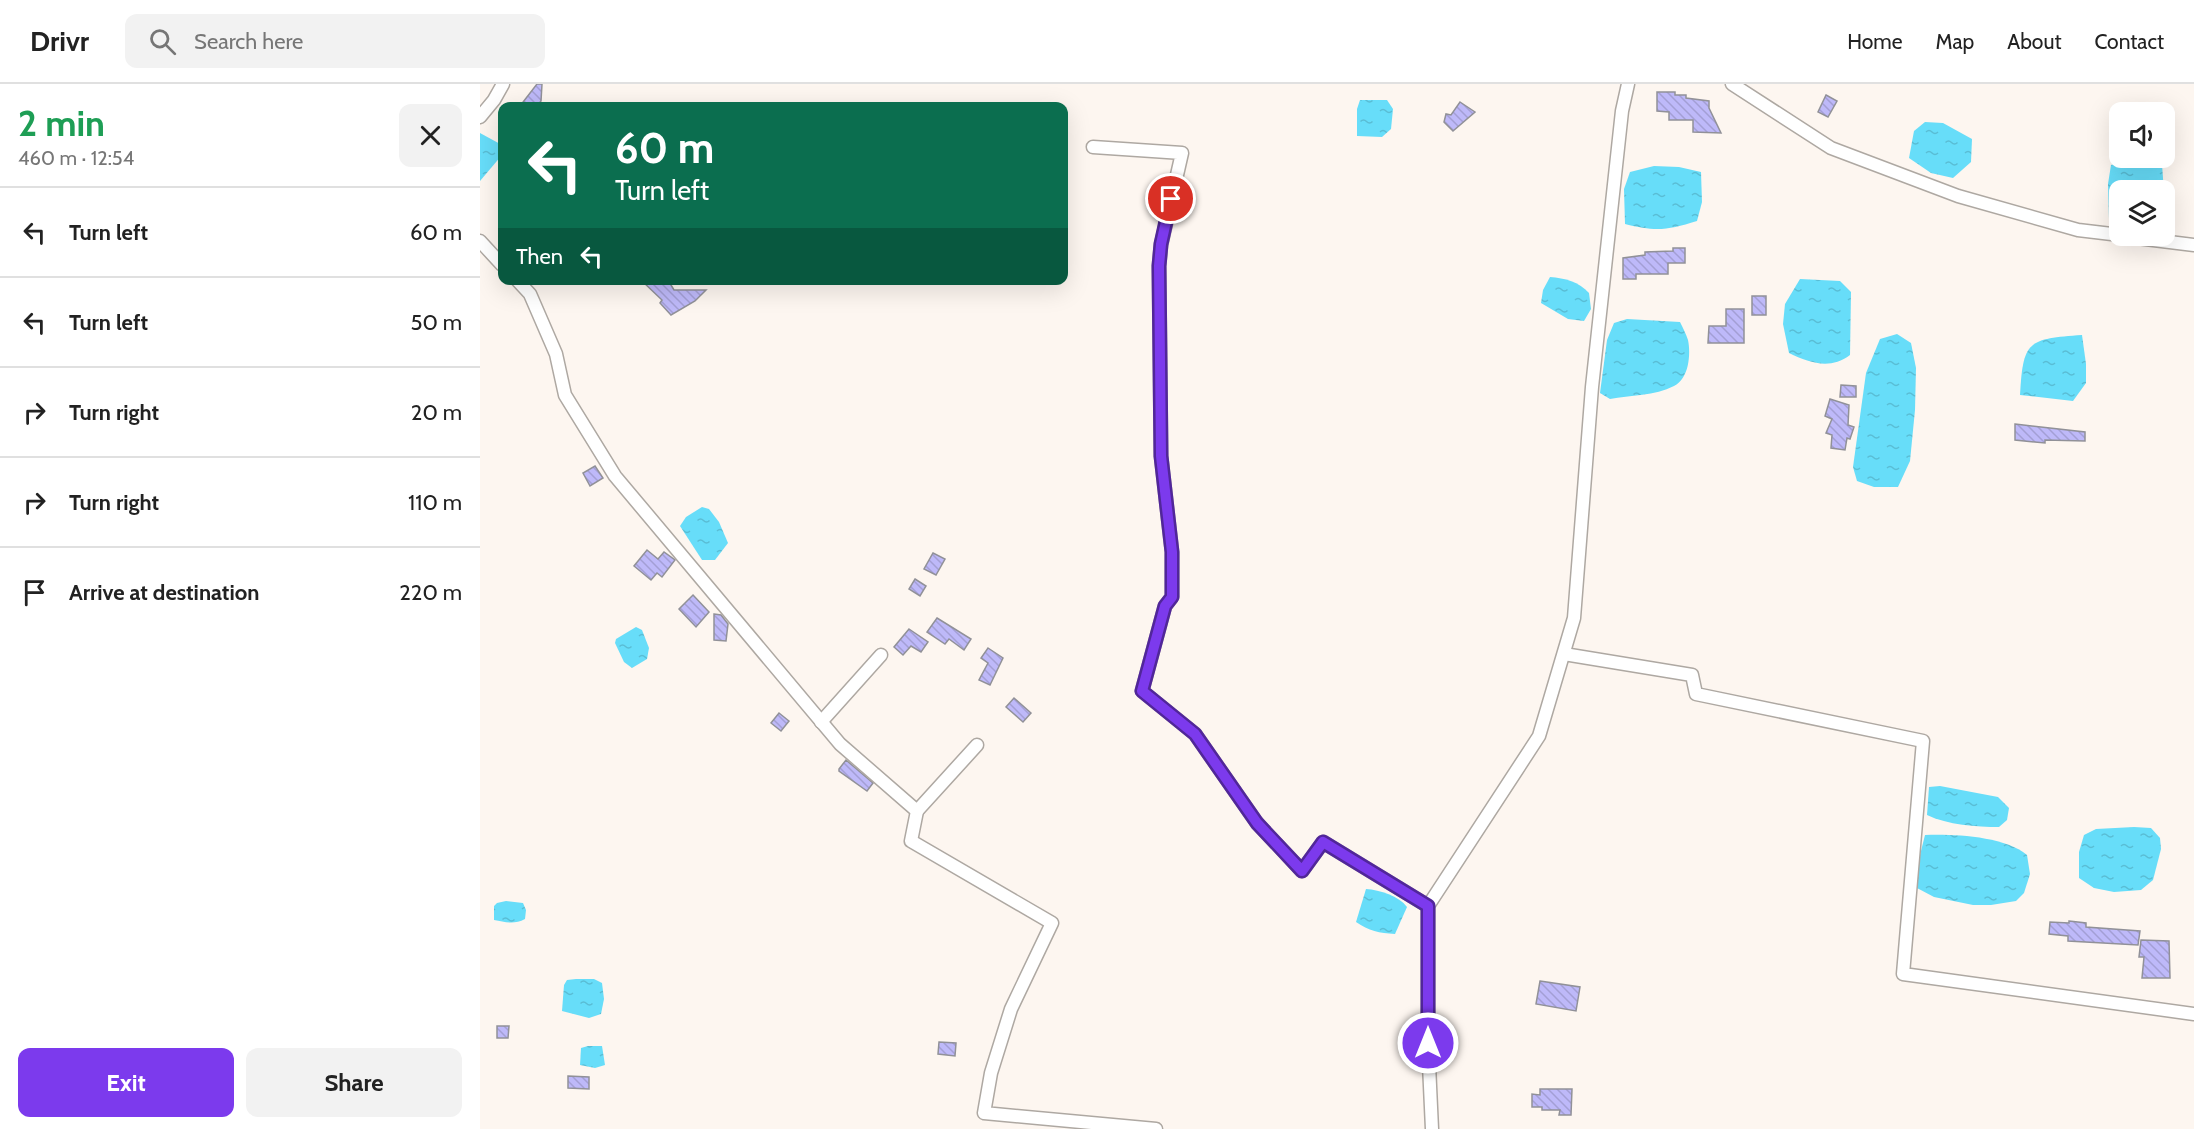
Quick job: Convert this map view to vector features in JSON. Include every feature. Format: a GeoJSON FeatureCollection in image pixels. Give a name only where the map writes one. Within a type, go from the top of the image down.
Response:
{"type":"FeatureCollection","features":[{"type":"Feature","properties":{"kind":"street"},"geometry":{"type":"LineString","coordinates":[[480,117],[494,100],[502,84]]}},
{"type":"Feature","properties":{"kind":"street"},"geometry":{"type":"LineString","coordinates":[[1432,1129],[1428,1043],[1428,906],[1539,736],[1574,618],[1592,387],[1628,84]]}},
{"type":"Feature","properties":{"kind":"street"},"geometry":{"type":"LineString","coordinates":[[1732,84],[1831,148],[1958,196],[2078,230],[2109,234]]}},
{"type":"Feature","properties":{"kind":"street"},"geometry":{"type":"LineString","coordinates":[[1093,147],[1182,153],[1161,244],[1159,266],[1161,456],[1172,552],[1172,597],[1165,606],[1142,691],[1195,734],[1257,823],[1302,871],[1323,842],[1428,906]]}},
{"type":"Feature","properties":{"kind":"street"},"geometry":{"type":"LineString","coordinates":[[480,241],[498,261]]}},
{"type":"Feature","properties":{"kind":"street"},"geometry":{"type":"LineString","coordinates":[[2175,242],[2194,245]]}},
{"type":"Feature","properties":{"kind":"street"},"geometry":{"type":"LineString","coordinates":[[522,285],[530,294],[556,354],[565,395],[615,477],[840,744],[917,811]]}},
{"type":"Feature","properties":{"kind":"street"},"geometry":{"type":"LineString","coordinates":[[1564,654],[1692,675],[1696,694],[1923,741],[1903,974],[2194,1014]]}},
{"type":"Feature","properties":{"kind":"street"},"geometry":{"type":"LineString","coordinates":[[821,722],[881,655]]}},
{"type":"Feature","properties":{"kind":"street"},"geometry":{"type":"LineString","coordinates":[[977,745],[917,811],[911,841],[1052,923],[1011,1009],[991,1073],[984,1113],[1156,1129]]}},
{"type":"Feature","properties":{"kind":"water"},"geometry":{"type":"Polygon","coordinates":[[[1360,100],[1387,100],[1393,109],[1391,129],[1382,137],[1357,136],[1357,109],[1360,100]]]}},
{"type":"Feature","properties":{"kind":"water"},"geometry":{"type":"Polygon","coordinates":[[[1925,122],[1943,123],[1972,139],[1971,162],[1953,178],[1931,173],[1909,158],[1914,131],[1925,122]]]}},
{"type":"Feature","properties":{"kind":"water"},"geometry":{"type":"Polygon","coordinates":[[[480,133],[498,143],[498,160],[480,181],[480,133]]]}},
{"type":"Feature","properties":{"kind":"water"},"geometry":{"type":"Polygon","coordinates":[[[1654,166],[1679,167],[1701,172],[1702,202],[1697,221],[1662,229],[1625,224],[1624,189],[1630,172],[1654,166]]]}},
{"type":"Feature","properties":{"kind":"water"},"geometry":{"type":"Polygon","coordinates":[[[2111,168],[2162,168],[2163,180],[2109,180],[2109,219],[2108,184],[2111,168]]]}},
{"type":"Feature","properties":{"kind":"water"},"geometry":{"type":"Polygon","coordinates":[[[1550,277],[1571,281],[1589,293],[1591,309],[1584,321],[1568,319],[1541,303],[1543,290],[1550,277]]]}},
{"type":"Feature","properties":{"kind":"water"},"geometry":{"type":"Polygon","coordinates":[[[1800,279],[1840,281],[1851,292],[1850,355],[1842,360],[1827,364],[1805,360],[1789,353],[1783,324],[1785,304],[1800,279]]]}},
{"type":"Feature","properties":{"kind":"water"},"geometry":{"type":"Polygon","coordinates":[[[1627,319],[1680,322],[1688,340],[1689,352],[1688,366],[1679,383],[1659,392],[1642,395],[1610,399],[1600,393],[1607,340],[1614,323],[1627,319]]]}},
{"type":"Feature","properties":{"kind":"water"},"geometry":{"type":"Polygon","coordinates":[[[1897,334],[1911,343],[1916,368],[1910,461],[1898,487],[1874,487],[1857,481],[1853,467],[1866,373],[1880,339],[1897,334]]]}},
{"type":"Feature","properties":{"kind":"water"},"geometry":{"type":"Polygon","coordinates":[[[2082,335],[2086,383],[2073,401],[2020,395],[2023,363],[2032,346],[2050,338],[2082,335]]]}},
{"type":"Feature","properties":{"kind":"water"},"geometry":{"type":"Polygon","coordinates":[[[702,507],[709,509],[719,522],[728,543],[715,560],[702,560],[680,526],[686,517],[702,507]]]}},
{"type":"Feature","properties":{"kind":"water"},"geometry":{"type":"Polygon","coordinates":[[[636,627],[642,630],[649,648],[647,659],[632,668],[624,662],[615,643],[616,639],[636,627]]]}},
{"type":"Feature","properties":{"kind":"water"},"geometry":{"type":"Polygon","coordinates":[[[1940,786],[1998,797],[2009,808],[2007,820],[1999,827],[1981,827],[1953,823],[1927,815],[1929,787],[1940,786]]]}},
{"type":"Feature","properties":{"kind":"water"},"geometry":{"type":"Polygon","coordinates":[[[2151,828],[2160,838],[2161,849],[2153,880],[2141,890],[2114,892],[2094,888],[2079,878],[2079,852],[2084,835],[2096,829],[2151,828]]]}},
{"type":"Feature","properties":{"kind":"water"},"geometry":{"type":"Polygon","coordinates":[[[1925,835],[1950,835],[1992,840],[2017,849],[2027,855],[2030,874],[2024,893],[2016,901],[1973,905],[1934,897],[1917,888],[1918,863],[1925,835]]]}},
{"type":"Feature","properties":{"kind":"water"},"geometry":{"type":"Polygon","coordinates":[[[1366,889],[1389,894],[1407,907],[1395,934],[1374,931],[1356,922],[1366,889]]]}},
{"type":"Feature","properties":{"kind":"water"},"geometry":{"type":"Polygon","coordinates":[[[506,901],[523,903],[526,910],[525,919],[513,922],[494,920],[494,906],[506,901]]]}},
{"type":"Feature","properties":{"kind":"water"},"geometry":{"type":"Polygon","coordinates":[[[594,979],[602,983],[604,999],[601,1014],[589,1018],[562,1011],[564,985],[567,980],[594,979]]]}},
{"type":"Feature","properties":{"kind":"water"},"geometry":{"type":"Polygon","coordinates":[[[602,1046],[605,1065],[595,1068],[580,1065],[581,1048],[602,1046]]]}},
{"type":"Feature","properties":{"kind":"building"},"geometry":{"type":"Polygon","coordinates":[[[537,84],[542,84],[540,102],[523,102],[537,84]]]}},
{"type":"Feature","properties":{"kind":"building"},"geometry":{"type":"Polygon","coordinates":[[[1657,92],[1675,92],[1675,95],[1686,95],[1686,98],[1709,101],[1709,108],[1721,133],[1693,132],[1693,120],[1669,120],[1669,112],[1657,111],[1657,92]]]}},
{"type":"Feature","properties":{"kind":"building"},"geometry":{"type":"Polygon","coordinates":[[[1826,95],[1837,101],[1828,117],[1818,112],[1826,95]]]}},
{"type":"Feature","properties":{"kind":"building"},"geometry":{"type":"Polygon","coordinates":[[[1460,102],[1475,112],[1453,131],[1444,122],[1446,114],[1451,115],[1460,102]]]}},
{"type":"Feature","properties":{"kind":"building"},"geometry":{"type":"Polygon","coordinates":[[[1673,248],[1685,248],[1685,263],[1668,263],[1668,274],[1636,274],[1636,279],[1623,279],[1623,258],[1645,255],[1645,252],[1673,251],[1673,248]]]}},
{"type":"Feature","properties":{"kind":"building"},"geometry":{"type":"Polygon","coordinates":[[[646,285],[671,285],[674,290],[706,290],[695,301],[671,315],[660,303],[662,300],[646,285]]]}},
{"type":"Feature","properties":{"kind":"building"},"geometry":{"type":"Polygon","coordinates":[[[1752,296],[1766,296],[1766,315],[1752,315],[1752,296]]]}},
{"type":"Feature","properties":{"kind":"building"},"geometry":{"type":"Polygon","coordinates":[[[1726,309],[1744,309],[1744,343],[1708,343],[1709,326],[1726,326],[1726,309]]]}},
{"type":"Feature","properties":{"kind":"building"},"geometry":{"type":"Polygon","coordinates":[[[1841,385],[1856,386],[1856,397],[1840,397],[1841,385]]]}},
{"type":"Feature","properties":{"kind":"building"},"geometry":{"type":"Polygon","coordinates":[[[1830,399],[1849,405],[1848,425],[1854,427],[1850,439],[1847,438],[1845,450],[1831,448],[1832,435],[1826,433],[1832,419],[1825,416],[1830,399]]]}},
{"type":"Feature","properties":{"kind":"building"},"geometry":{"type":"Polygon","coordinates":[[[2015,424],[2085,432],[2085,441],[2045,440],[2045,443],[2015,440],[2015,424]]]}},
{"type":"Feature","properties":{"kind":"building"},"geometry":{"type":"Polygon","coordinates":[[[595,466],[603,478],[590,486],[583,473],[595,466]]]}},
{"type":"Feature","properties":{"kind":"building"},"geometry":{"type":"Polygon","coordinates":[[[647,550],[658,559],[664,552],[675,560],[662,577],[657,573],[651,580],[634,566],[647,550]]]}},
{"type":"Feature","properties":{"kind":"building"},"geometry":{"type":"Polygon","coordinates":[[[933,553],[945,559],[936,575],[924,569],[933,553]]]}},
{"type":"Feature","properties":{"kind":"building"},"geometry":{"type":"Polygon","coordinates":[[[915,579],[926,586],[920,596],[909,589],[915,579]]]}},
{"type":"Feature","properties":{"kind":"building"},"geometry":{"type":"Polygon","coordinates":[[[693,595],[709,612],[696,627],[679,609],[693,595]]]}},
{"type":"Feature","properties":{"kind":"building"},"geometry":{"type":"Polygon","coordinates":[[[714,614],[721,615],[728,624],[726,641],[714,640],[714,614]]]}},
{"type":"Feature","properties":{"kind":"building"},"geometry":{"type":"Polygon","coordinates":[[[937,618],[971,639],[964,650],[949,639],[945,644],[927,632],[937,618]]]}},
{"type":"Feature","properties":{"kind":"building"},"geometry":{"type":"Polygon","coordinates":[[[909,629],[928,642],[921,652],[911,646],[903,655],[894,647],[909,629]]]}},
{"type":"Feature","properties":{"kind":"building"},"geometry":{"type":"Polygon","coordinates":[[[988,648],[1003,658],[990,685],[979,680],[988,663],[981,658],[988,648]]]}},
{"type":"Feature","properties":{"kind":"building"},"geometry":{"type":"Polygon","coordinates":[[[1014,698],[1031,713],[1023,722],[1006,707],[1014,698]]]}},
{"type":"Feature","properties":{"kind":"building"},"geometry":{"type":"Polygon","coordinates":[[[779,713],[789,721],[781,731],[771,723],[779,713]]]}},
{"type":"Feature","properties":{"kind":"building"},"geometry":{"type":"Polygon","coordinates":[[[846,760],[873,783],[867,791],[839,771],[846,760]]]}},
{"type":"Feature","properties":{"kind":"building"},"geometry":{"type":"Polygon","coordinates":[[[2069,921],[2086,923],[2086,927],[2140,931],[2138,945],[2068,941],[2068,936],[2049,934],[2050,922],[2069,923],[2069,921]]]}},
{"type":"Feature","properties":{"kind":"building"},"geometry":{"type":"Polygon","coordinates":[[[2141,940],[2169,941],[2170,978],[2142,978],[2144,957],[2139,957],[2141,940]]]}},
{"type":"Feature","properties":{"kind":"building"},"geometry":{"type":"Polygon","coordinates":[[[1540,981],[1580,987],[1576,1011],[1536,1004],[1540,981]]]}},
{"type":"Feature","properties":{"kind":"building"},"geometry":{"type":"Polygon","coordinates":[[[497,1026],[509,1026],[508,1038],[497,1038],[497,1026]]]}},
{"type":"Feature","properties":{"kind":"building"},"geometry":{"type":"Polygon","coordinates":[[[939,1042],[956,1043],[955,1056],[938,1054],[939,1042]]]}},
{"type":"Feature","properties":{"kind":"building"},"geometry":{"type":"Polygon","coordinates":[[[568,1076],[589,1077],[589,1089],[568,1088],[568,1076]]]}},
{"type":"Feature","properties":{"kind":"building"},"geometry":{"type":"Polygon","coordinates":[[[1540,1089],[1572,1089],[1571,1115],[1559,1115],[1560,1110],[1542,1110],[1542,1107],[1532,1107],[1532,1094],[1540,1095],[1540,1089]]]}},
{"type":"Feature","properties":{"kind":"route"},"geometry":{"type":"LineString","coordinates":[[1171,199],[1161,244],[1159,266],[1161,456],[1172,552],[1172,597],[1165,606],[1142,691],[1195,734],[1257,823],[1302,871],[1323,842],[1428,906],[1428,1043]]}}]}
